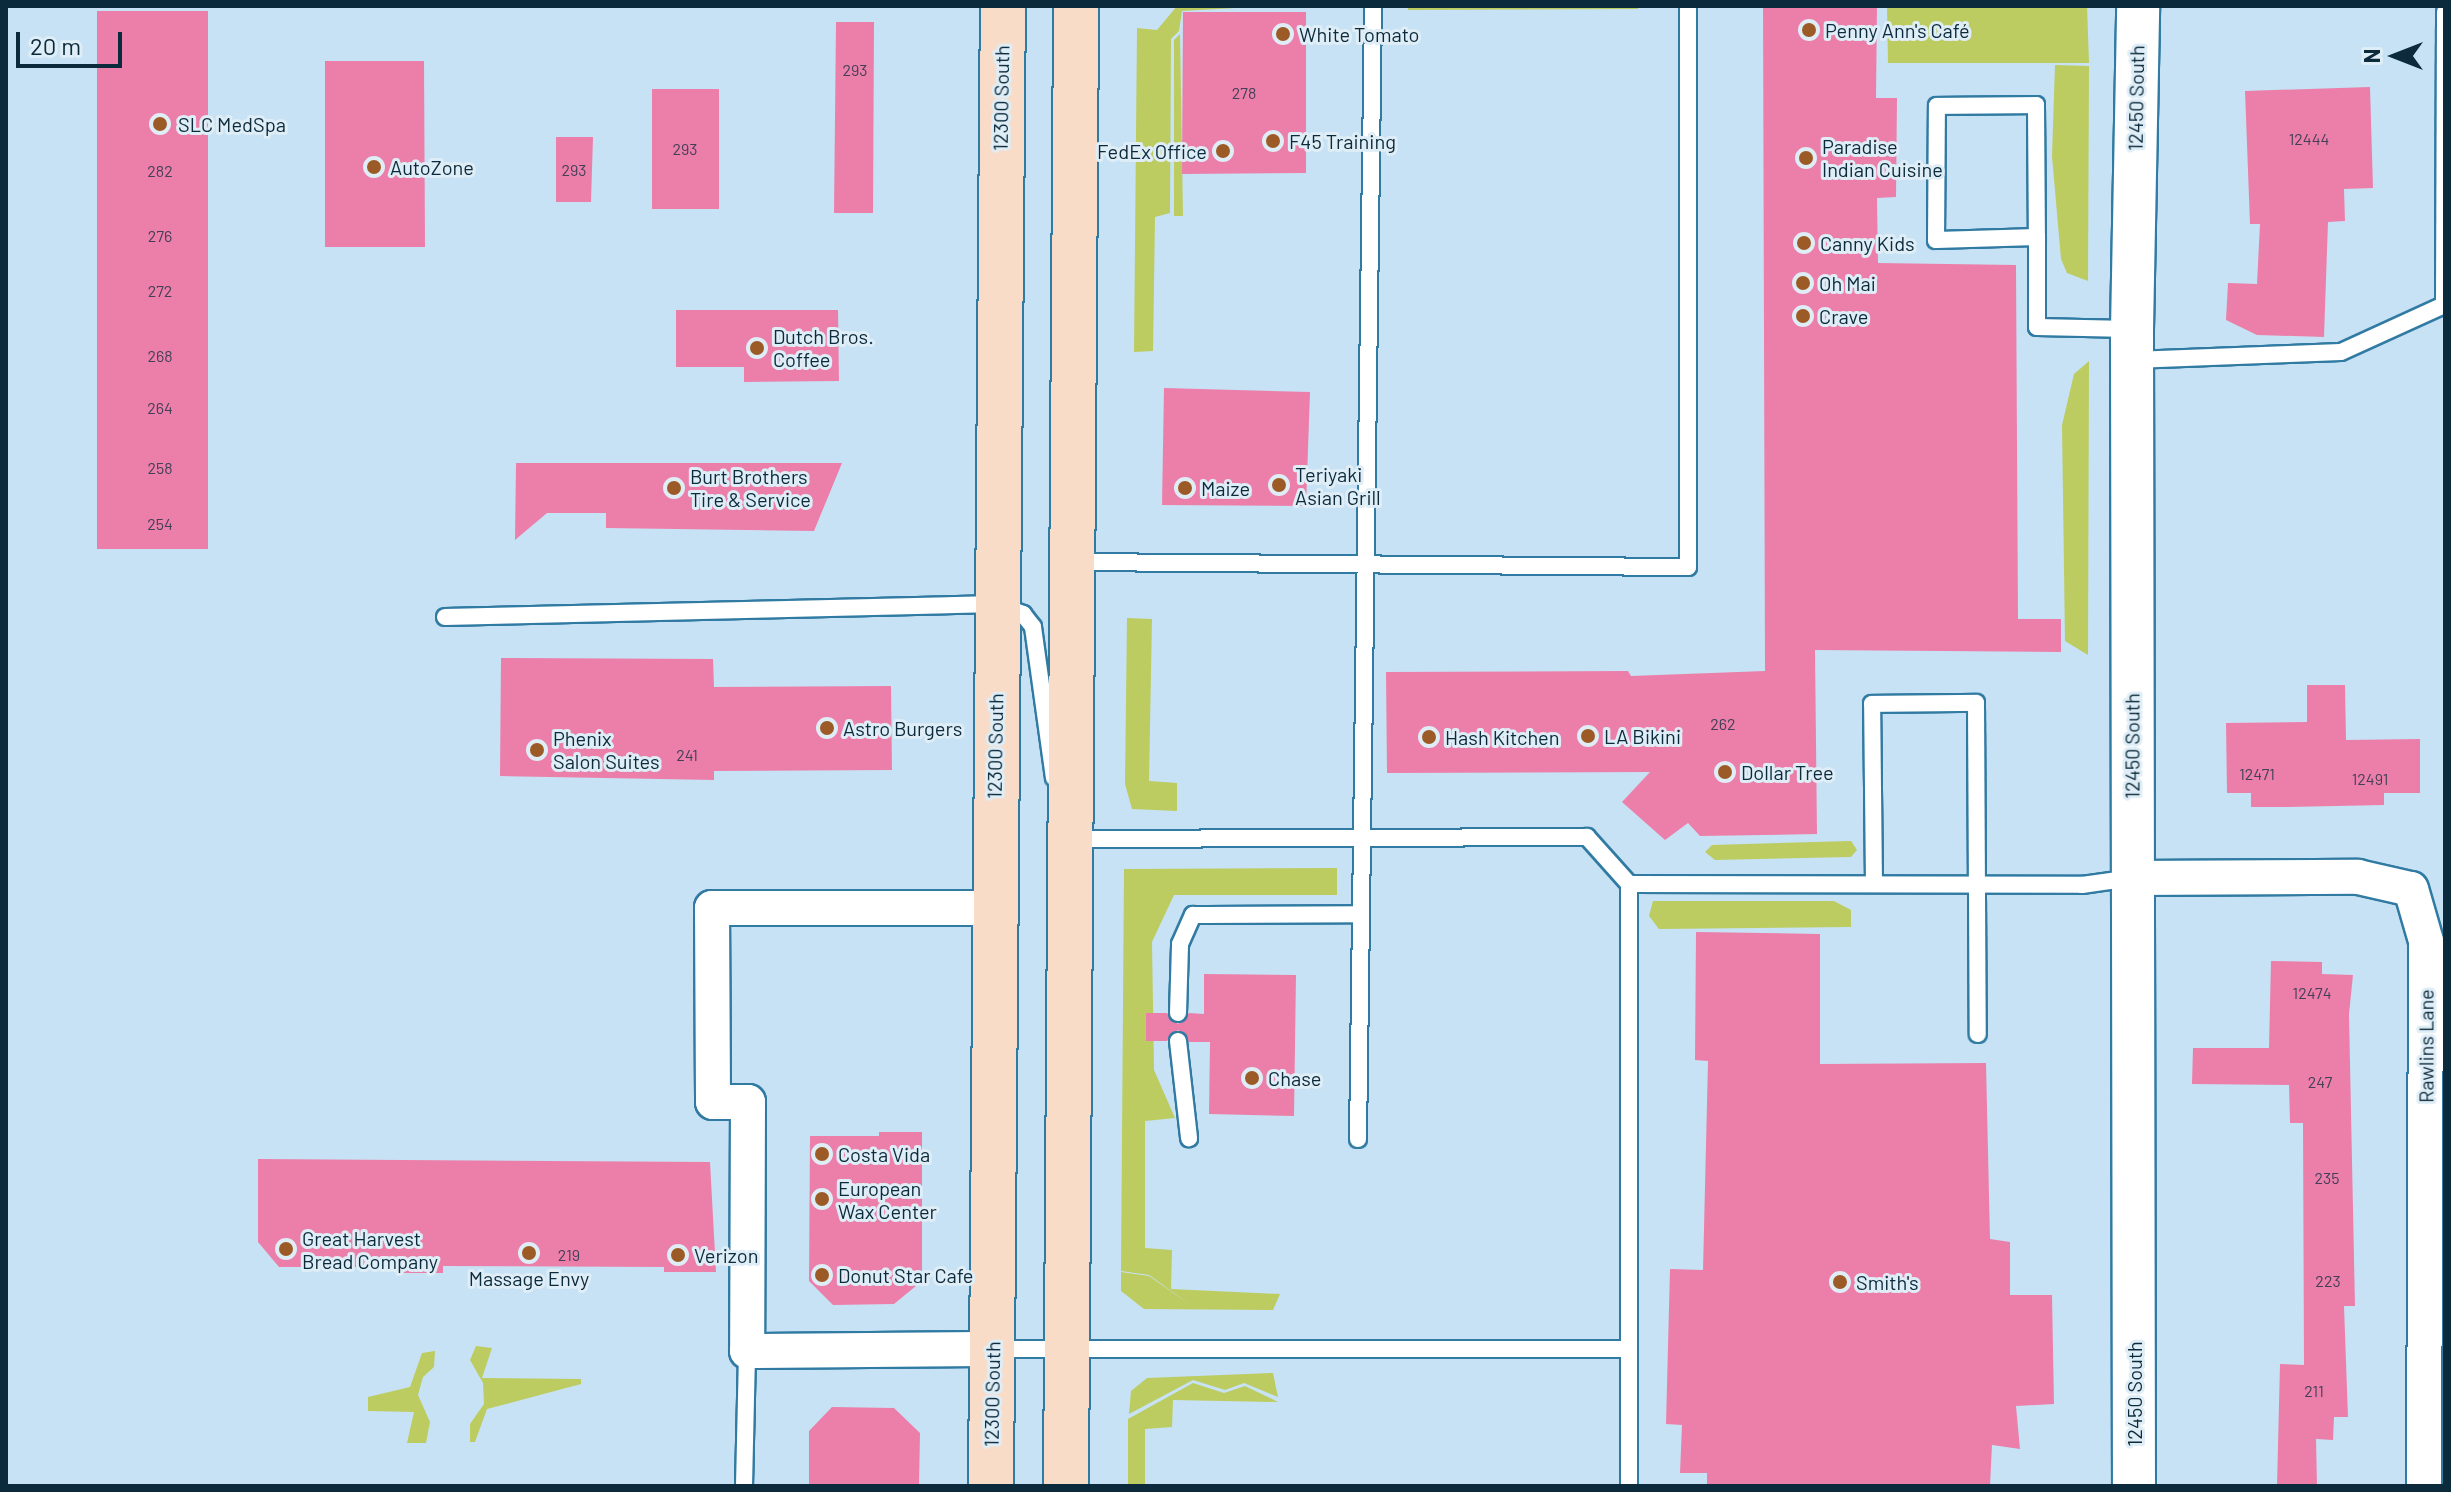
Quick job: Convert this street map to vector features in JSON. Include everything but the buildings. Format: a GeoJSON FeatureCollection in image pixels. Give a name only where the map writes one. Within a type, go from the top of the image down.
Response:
{"type":"FeatureCollection","features":[{"type":"Feature","properties":{"kind":"main road","name":"12300 South"},"geometry":{"type":"LineString","coordinates":[[991,1486],[993,908],[1003,6]]}},
{"type":"Feature","properties":{"kind":"main road"},"geometry":{"type":"LineString","coordinates":[[1066,1486],[1076,6]]}},
{"type":"Feature","properties":{"kind":"street","name":"12450 South"},"geometry":{"type":"LineString","coordinates":[[2134,1486],[2132,344],[2138,6]]}},
{"type":"Feature","properties":{"kind":"street","name":"Rawlins Lane"},"geometry":{"type":"LineString","coordinates":[[2133,878],[2358,877],[2411,889],[2426,941],[2424,1486]]}},
{"type":"Feature","properties":{"kind":"street"},"geometry":{"type":"LineString","coordinates":[[993,908],[712,908],[713,1102],[748,1102],[747,1351],[993,1349]]}},
{"type":"Feature","properties":{"kind":"lane"},"geometry":{"type":"LineString","coordinates":[[1358,1139],[1373,6]]}},
{"type":"Feature","properties":{"kind":"lane"},"geometry":{"type":"LineString","coordinates":[[1070,562],[1688,567],[1688,6]]}},
{"type":"Feature","properties":{"kind":"lane"},"geometry":{"type":"LineString","coordinates":[[2037,237],[1936,240],[1937,106],[2036,105],[2037,237],[2037,327],[2132,344],[2341,352],[2444,305],[2445,12]]}},
{"type":"Feature","properties":{"kind":"lane"},"geometry":{"type":"LineString","coordinates":[[445,617],[996,604],[1023,614],[1033,627],[1047,752],[1069,839],[1587,837],[1629,884],[1629,1486]]}},
{"type":"Feature","properties":{"kind":"lane"},"geometry":{"type":"LineString","coordinates":[[1874,884],[1872,704],[1976,703],[1978,1034]]}},
{"type":"Feature","properties":{"kind":"lane"},"geometry":{"type":"LineString","coordinates":[[1629,884],[2082,885],[2133,878]]}},
{"type":"Feature","properties":{"kind":"lane"},"geometry":{"type":"LineString","coordinates":[[1178,1013],[1180,944],[1193,915],[1359,914]]}},
{"type":"Feature","properties":{"kind":"lane"},"geometry":{"type":"LineString","coordinates":[[1178,1041],[1189,1138]]}},
{"type":"Feature","properties":{"kind":"lane"},"geometry":{"type":"LineString","coordinates":[[993,1349],[1628,1349]]}},
{"type":"Feature","properties":{"kind":"lane"},"geometry":{"type":"LineString","coordinates":[[744,1486],[747,1351]]}},
{"type":"Feature","properties":{"kind":"green space"},"geometry":{"type":"Polygon","coordinates":[[[1177,6],[1271,6],[1182,11],[1179,31],[1171,39],[1170,213],[1155,217],[1153,351],[1134,352],[1137,28],[1157,30],[1177,6]]]}},
{"type":"Feature","properties":{"kind":"green space"},"geometry":{"type":"Polygon","coordinates":[[[1408,6],[1638,6],[1638,9],[1408,10],[1408,6]]]}},
{"type":"Feature","properties":{"kind":"green space"},"geometry":{"type":"Polygon","coordinates":[[[1887,6],[2087,6],[2089,63],[1888,63],[1887,6]]]}},
{"type":"Feature","properties":{"kind":"green space"},"geometry":{"type":"Polygon","coordinates":[[[1180,34],[1183,216],[1174,216],[1174,40],[1180,34]]]}},
{"type":"Feature","properties":{"kind":"green space"},"geometry":{"type":"Polygon","coordinates":[[[2055,65],[2089,66],[2088,281],[2067,273],[2061,259],[2052,156],[2055,65]]]}},
{"type":"Feature","properties":{"kind":"green space"},"geometry":{"type":"Polygon","coordinates":[[[2089,361],[2088,655],[2065,641],[2062,425],[2074,374],[2089,361]]]}},
{"type":"Feature","properties":{"kind":"green space"},"geometry":{"type":"Polygon","coordinates":[[[1127,618],[1152,619],[1149,781],[1177,783],[1177,811],[1132,809],[1125,784],[1127,618]]]}},
{"type":"Feature","properties":{"kind":"green space"},"geometry":{"type":"Polygon","coordinates":[[[1851,841],[1857,850],[1851,857],[1715,860],[1705,852],[1712,845],[1851,841]]]}},
{"type":"Feature","properties":{"kind":"green space"},"geometry":{"type":"Polygon","coordinates":[[[1337,868],[1337,895],[1174,895],[1152,942],[1154,1070],[1175,1118],[1145,1121],[1145,1248],[1172,1250],[1171,1289],[1280,1294],[1273,1310],[1144,1309],[1121,1291],[1121,1272],[1149,1276],[1192,1306],[1149,1275],[1121,1271],[1124,869],[1337,868]]]}},
{"type":"Feature","properties":{"kind":"green space"},"geometry":{"type":"Polygon","coordinates":[[[1653,901],[1834,901],[1851,910],[1851,927],[1659,929],[1649,916],[1653,901]]]}},
{"type":"Feature","properties":{"kind":"green space"},"geometry":{"type":"Polygon","coordinates":[[[476,1346],[492,1348],[482,1378],[581,1379],[581,1384],[487,1409],[475,1442],[470,1442],[470,1424],[484,1404],[483,1383],[470,1360],[476,1346]]]}},
{"type":"Feature","properties":{"kind":"green space"},"geometry":{"type":"Polygon","coordinates":[[[435,1351],[434,1367],[423,1377],[418,1395],[430,1422],[426,1443],[407,1443],[414,1412],[368,1411],[368,1397],[410,1387],[422,1353],[435,1351]]]}},
{"type":"Feature","properties":{"kind":"green space"},"geometry":{"type":"Polygon","coordinates":[[[1273,1373],[1278,1397],[1244,1383],[1225,1390],[1193,1380],[1129,1414],[1131,1391],[1147,1378],[1273,1373]]]}},
{"type":"Feature","properties":{"kind":"green space"},"geometry":{"type":"Polygon","coordinates":[[[1193,1383],[1224,1393],[1245,1386],[1278,1402],[1173,1400],[1172,1427],[1145,1429],[1145,1486],[1128,1486],[1128,1419],[1193,1383]]]}},
{"type":"Feature","properties":{"kind":"place","name":"Penny Ann's Café"},"geometry":{"type":"Point","coordinates":[1809,30]}},
{"type":"Feature","properties":{"kind":"place","name":"White Tomato"},"geometry":{"type":"Point","coordinates":[1283,34]}},
{"type":"Feature","properties":{"kind":"place","name":"SLC MedSpa"},"geometry":{"type":"Point","coordinates":[160,124]}},
{"type":"Feature","properties":{"kind":"place","name":"F45 Training"},"geometry":{"type":"Point","coordinates":[1273,141]}},
{"type":"Feature","properties":{"kind":"place","name":"FedEx Office"},"geometry":{"type":"Point","coordinates":[1223,151]}},
{"type":"Feature","properties":{"kind":"place","name":"Paradise Indian Cuisine"},"geometry":{"type":"Point","coordinates":[1806,158]}},
{"type":"Feature","properties":{"kind":"place","name":"AutoZone"},"geometry":{"type":"Point","coordinates":[374,167]}},
{"type":"Feature","properties":{"kind":"place","name":"Canny Kids"},"geometry":{"type":"Point","coordinates":[1804,243]}},
{"type":"Feature","properties":{"kind":"place","name":"Oh Mai"},"geometry":{"type":"Point","coordinates":[1803,283]}},
{"type":"Feature","properties":{"kind":"place","name":"Crave"},"geometry":{"type":"Point","coordinates":[1803,316]}},
{"type":"Feature","properties":{"kind":"place","name":"Dutch Bros. Coffee"},"geometry":{"type":"Point","coordinates":[757,348]}},
{"type":"Feature","properties":{"kind":"place","name":"Teriyaki Asian Grill"},"geometry":{"type":"Point","coordinates":[1279,485]}},
{"type":"Feature","properties":{"kind":"place","name":"Burt Brothers Tire & Service"},"geometry":{"type":"Point","coordinates":[674,488]}},
{"type":"Feature","properties":{"kind":"place","name":"Maize"},"geometry":{"type":"Point","coordinates":[1185,488]}},
{"type":"Feature","properties":{"kind":"place","name":"Astro Burgers"},"geometry":{"type":"Point","coordinates":[827,728]}},
{"type":"Feature","properties":{"kind":"place","name":"LA Bikini"},"geometry":{"type":"Point","coordinates":[1588,736]}},
{"type":"Feature","properties":{"kind":"place","name":"Hash Kitchen"},"geometry":{"type":"Point","coordinates":[1429,737]}},
{"type":"Feature","properties":{"kind":"place","name":"Phenix Salon Suites"},"geometry":{"type":"Point","coordinates":[537,750]}},
{"type":"Feature","properties":{"kind":"place","name":"Dollar Tree"},"geometry":{"type":"Point","coordinates":[1725,772]}},
{"type":"Feature","properties":{"kind":"place","name":"Chase"},"geometry":{"type":"Point","coordinates":[1252,1078]}},
{"type":"Feature","properties":{"kind":"place","name":"Costa Vida"},"geometry":{"type":"Point","coordinates":[822,1154]}},
{"type":"Feature","properties":{"kind":"place","name":"European Wax Center"},"geometry":{"type":"Point","coordinates":[822,1199]}},
{"type":"Feature","properties":{"kind":"place","name":"Great Harvest Bread Company"},"geometry":{"type":"Point","coordinates":[286,1249]}},
{"type":"Feature","properties":{"kind":"place","name":"Massage Envy"},"geometry":{"type":"Point","coordinates":[529,1253]}},
{"type":"Feature","properties":{"kind":"place","name":"Verizon"},"geometry":{"type":"Point","coordinates":[678,1255]}},
{"type":"Feature","properties":{"kind":"place","name":"Donut Star Cafe"},"geometry":{"type":"Point","coordinates":[822,1275]}},
{"type":"Feature","properties":{"kind":"place","name":"Smith's"},"geometry":{"type":"Point","coordinates":[1840,1282]}}]}
